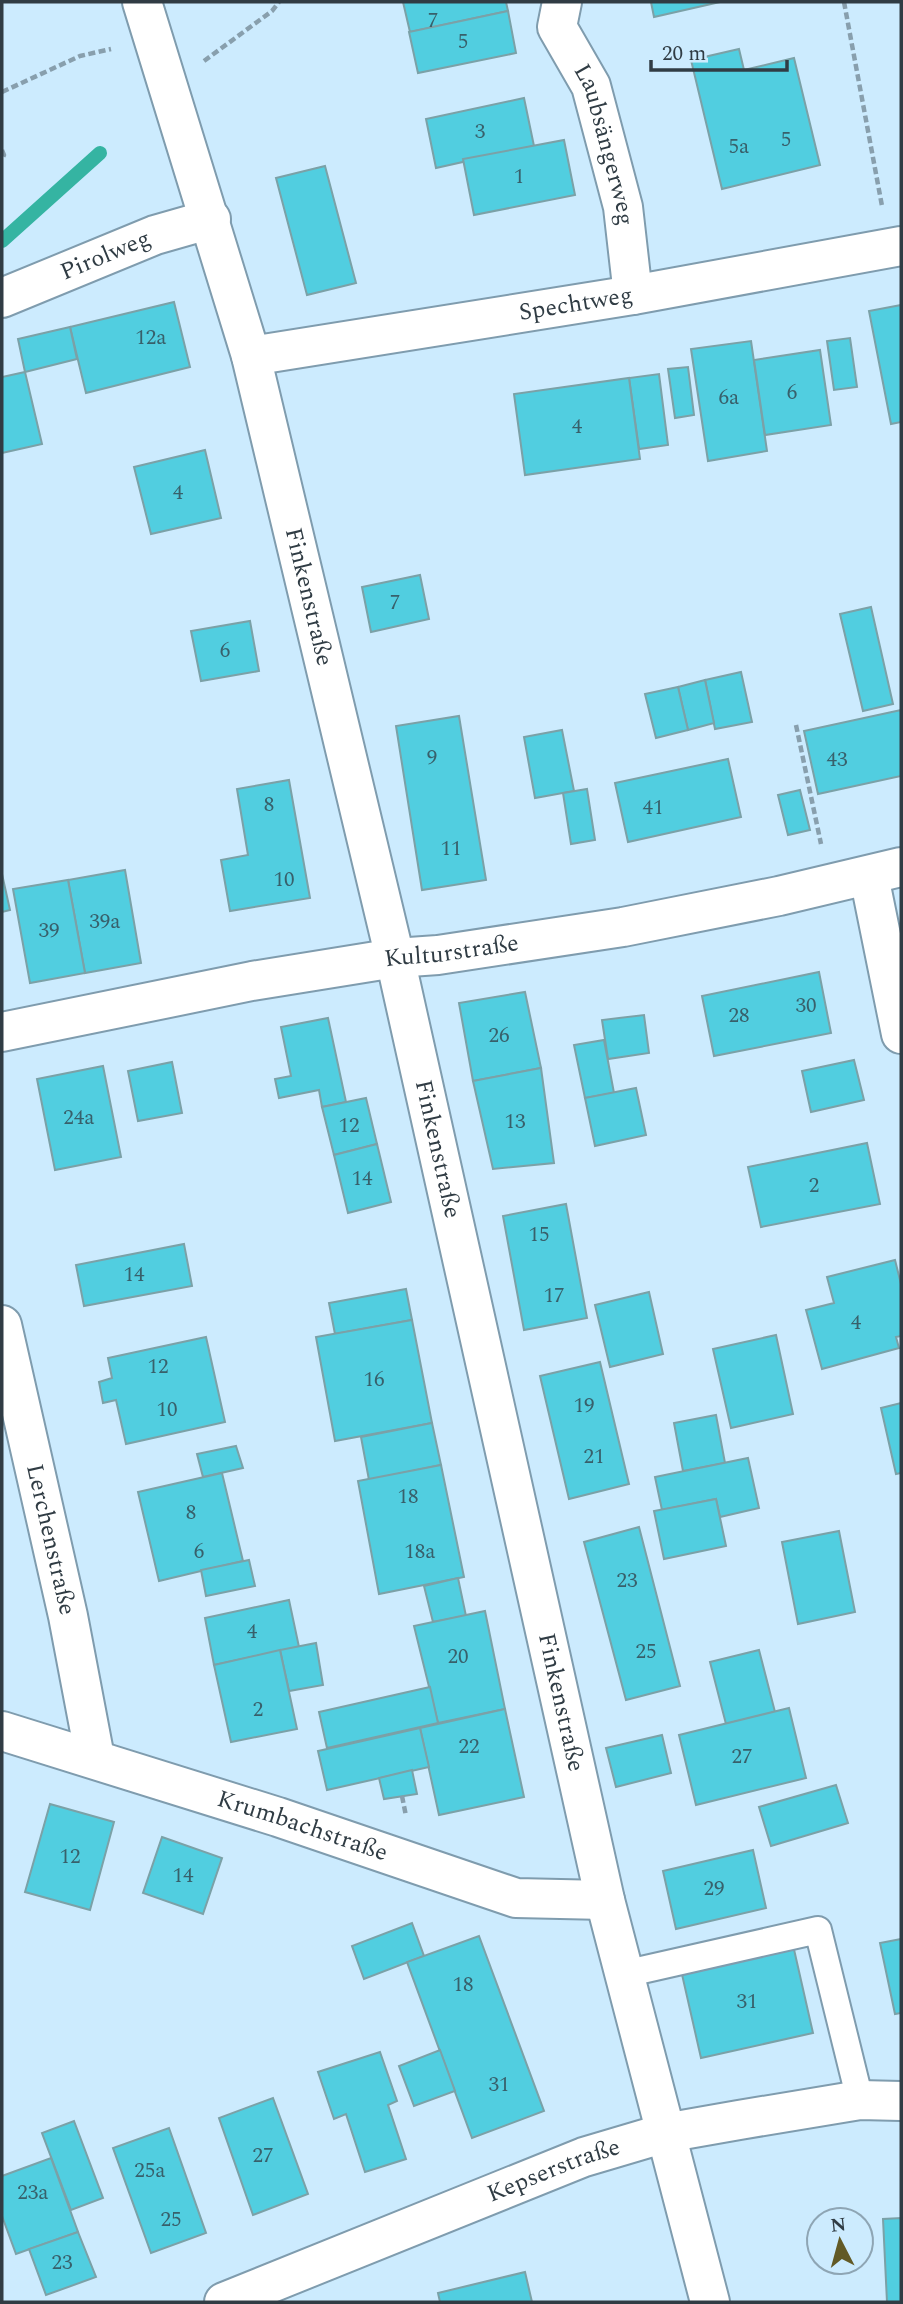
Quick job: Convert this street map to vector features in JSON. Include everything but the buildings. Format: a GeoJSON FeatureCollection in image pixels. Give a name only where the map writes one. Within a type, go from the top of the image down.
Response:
{"type":"FeatureCollection","features":[{"type":"Feature","properties":{"kind":"street","name":"Finkenstraße"},"geometry":{"type":"LineString","coordinates":[[142,2],[251,356],[395,958],[605,1900],[710,2302]]}},
{"type":"Feature","properties":{"kind":"street","name":"Laubsängerweg"},"geometry":{"type":"LineString","coordinates":[[562,2],[557,27],[590,86],[623,207],[633,295]]}},
{"type":"Feature","properties":{"kind":"street","name":"Pirolweg"},"geometry":{"type":"LineString","coordinates":[[2,298],[155,235],[211,219]]}},
{"type":"Feature","properties":{"kind":"street","name":"Spechtweg"},"geometry":{"type":"LineString","coordinates":[[251,356],[633,295],[895,247]]}},
{"type":"Feature","properties":{"kind":"street","name":"Kulturstraße"},"geometry":{"type":"LineString","coordinates":[[2,1032],[252,981],[395,958],[438,955],[623,927],[885,871]]}},
{"type":"Feature","properties":{"kind":"street"},"geometry":{"type":"LineString","coordinates":[[885,871],[901,1034]]}},
{"type":"Feature","properties":{"kind":"street","name":"Lerchenstraße"},"geometry":{"type":"LineString","coordinates":[[2,1325],[68,1616],[95,1758]]}},
{"type":"Feature","properties":{"kind":"street","name":"Krumbachstraße"},"geometry":{"type":"LineString","coordinates":[[2,1731],[278,1817],[516,1898],[605,1900]]}},
{"type":"Feature","properties":{"kind":"street","name":"Kepserstraße"},"geometry":{"type":"LineString","coordinates":[[224,2302],[584,2157],[665,2133],[860,2100],[901,2101]]}},
{"type":"Feature","properties":{"kind":"lane"},"geometry":{"type":"LineString","coordinates":[[624,1974],[818,1930],[860,2100]]}},
{"type":"Feature","properties":{"kind":"path"},"geometry":{"type":"LineString","coordinates":[[195,67],[272,11],[279,2]]}},
{"type":"Feature","properties":{"kind":"path"},"geometry":{"type":"LineString","coordinates":[[844,2],[895,247]]}},
{"type":"Feature","properties":{"kind":"path"},"geometry":{"type":"LineString","coordinates":[[2,92],[80,56],[116,48]]}},
{"type":"Feature","properties":{"kind":"path"},"geometry":{"type":"LineString","coordinates":[[2,150],[2,159]]}},
{"type":"Feature","properties":{"kind":"path"},"geometry":{"type":"LineString","coordinates":[[796,725],[822,850]]}},
{"type":"Feature","properties":{"kind":"waterway"},"geometry":{"type":"LineString","coordinates":[[2,241],[100,153]]}}]}
